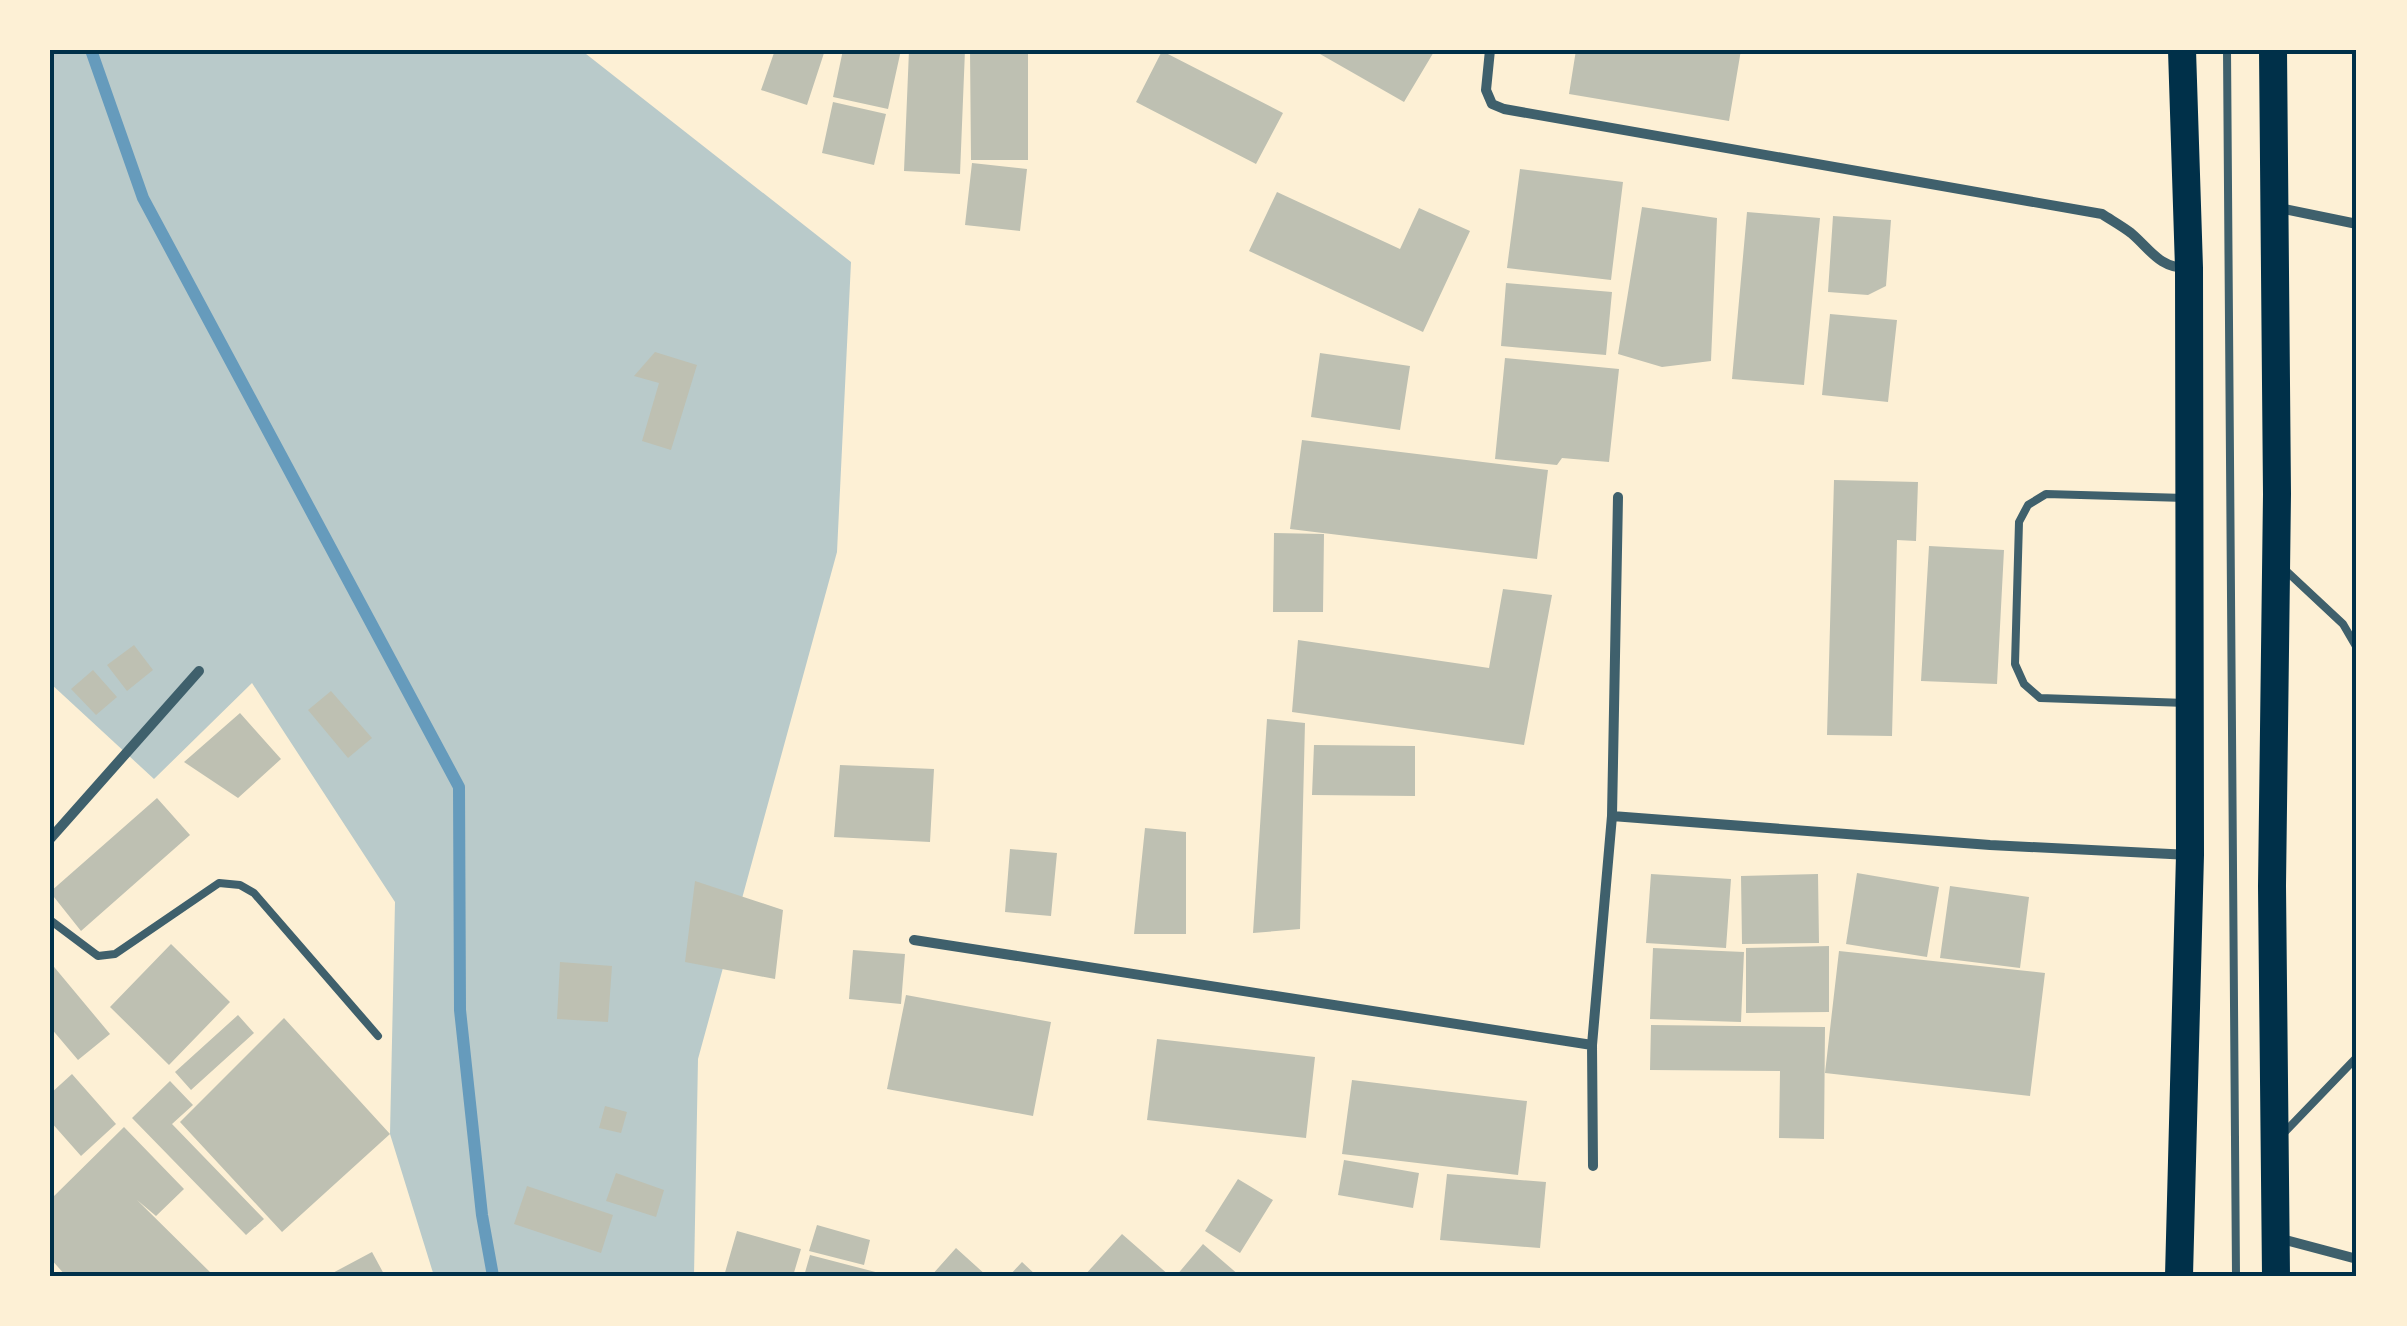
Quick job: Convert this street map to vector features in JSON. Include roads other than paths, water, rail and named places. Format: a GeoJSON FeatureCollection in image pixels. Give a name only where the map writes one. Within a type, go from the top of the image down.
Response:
{"type":"FeatureCollection","features":[{"type":"Feature","properties":{"kind":"highway"},"geometry":{"type":"LineString","coordinates":[[2180,1276],[2190,855],[2189,268],[2182,50]]}},
{"type":"Feature","properties":{"kind":"highway"},"geometry":{"type":"LineString","coordinates":[[2272,50],[2276,1276]]}},
{"type":"Feature","properties":{"kind":"street"},"geometry":{"type":"LineString","coordinates":[[1490,50],[1486,90],[1492,104],[1504,109],[2102,214],[2130,233],[2156,260],[2176,268],[2189,268]]}},
{"type":"Feature","properties":{"kind":"street"},"geometry":{"type":"LineString","coordinates":[[2273,207],[2357,224]]}},
{"type":"Feature","properties":{"kind":"street"},"geometry":{"type":"LineString","coordinates":[[1592,1166],[1592,1044],[1612,816],[1618,497]]}},
{"type":"Feature","properties":{"kind":"street"},"geometry":{"type":"LineString","coordinates":[[50,839],[198,671]]}},
{"type":"Feature","properties":{"kind":"street"},"geometry":{"type":"LineString","coordinates":[[1612,816],[2190,855]]}},
{"type":"Feature","properties":{"kind":"street"},"geometry":{"type":"LineString","coordinates":[[914,940],[1592,1044]]}},
{"type":"Feature","properties":{"kind":"street"},"geometry":{"type":"LineString","coordinates":[[2277,1238],[2357,1258]]}},
{"type":"Feature","properties":{"kind":"lane"},"geometry":{"type":"LineString","coordinates":[[2227,50],[2236,1276]]}},
{"type":"Feature","properties":{"kind":"lane"},"geometry":{"type":"LineString","coordinates":[[2190,498],[2046,494],[2028,505],[2018,522],[2015,664],[2024,684],[2040,698],[2190,703]]}},
{"type":"Feature","properties":{"kind":"lane"},"geometry":{"type":"LineString","coordinates":[[2276,562],[2343,624],[2357,648]]}},
{"type":"Feature","properties":{"kind":"lane"},"geometry":{"type":"LineString","coordinates":[[50,920],[98,956],[116,954],[219,883],[240,885],[254,893],[378,1036]]}},
{"type":"Feature","properties":{"kind":"lane"},"geometry":{"type":"LineString","coordinates":[[2276,1142],[2357,1058]]}},
{"type":"Feature","properties":{"kind":"waterway"},"geometry":{"type":"LineString","coordinates":[[91,50],[143,198],[459,787],[460,1010],[482,1215],[493,1276]]}}]}
